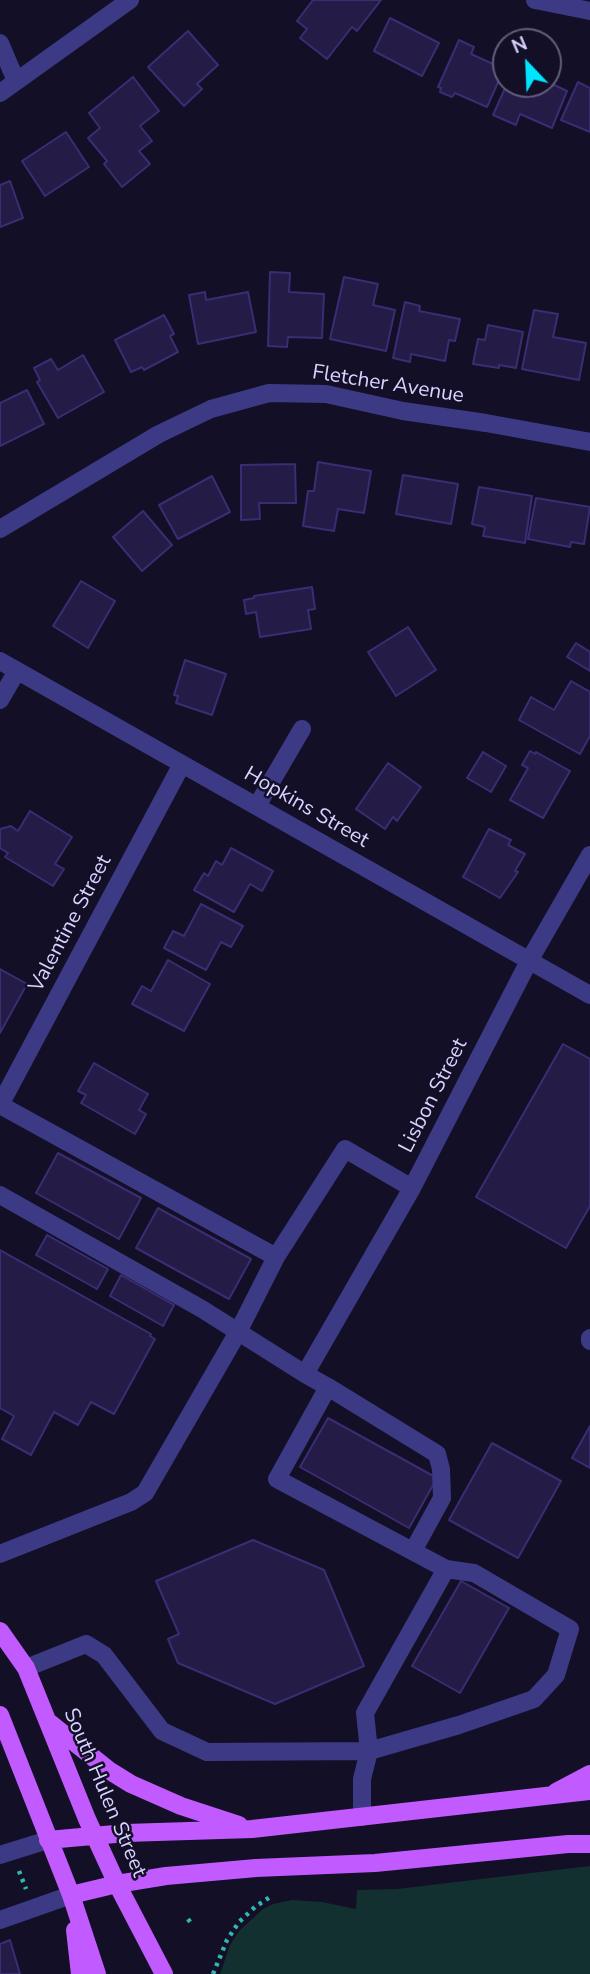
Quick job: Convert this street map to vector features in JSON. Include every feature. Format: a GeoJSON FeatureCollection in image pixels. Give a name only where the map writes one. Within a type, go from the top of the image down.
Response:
{"type":"FeatureCollection","features":[{"type":"Feature","properties":{"kind":"main road","name":"South Hulen Street"},"geometry":{"type":"LineString","coordinates":[[0,1631],[26,1668],[94,1835],[164,1974]]}},
{"type":"Feature","properties":{"kind":"main road"},"geometry":{"type":"LineString","coordinates":[[0,1715],[71,1895],[97,1974]]}},
{"type":"Feature","properties":{"kind":"main road"},"geometry":{"type":"LineString","coordinates":[[47,1720],[110,1771],[131,1784],[181,1806],[252,1829]]}},
{"type":"Feature","properties":{"kind":"main road"},"geometry":{"type":"LineString","coordinates":[[549,1796],[590,1774]]}},
{"type":"Feature","properties":{"kind":"main road"},"geometry":{"type":"LineString","coordinates":[[48,1840],[94,1835],[252,1829],[590,1791]]}},
{"type":"Feature","properties":{"kind":"main road"},"geometry":{"type":"LineString","coordinates":[[71,1895],[166,1876],[256,1868],[375,1864],[590,1844]]}},
{"type":"Feature","properties":{"kind":"main road"},"geometry":{"type":"LineString","coordinates":[[71,1895],[80,1974]]}},
{"type":"Feature","properties":{"kind":"street"},"geometry":{"type":"LineString","coordinates":[[0,93],[130,0]]}},
{"type":"Feature","properties":{"kind":"street"},"geometry":{"type":"LineString","coordinates":[[535,0],[590,10]]}},
{"type":"Feature","properties":{"kind":"street"},"geometry":{"type":"LineString","coordinates":[[0,43],[16,81]]}},
{"type":"Feature","properties":{"kind":"street","name":"Fletcher Avenue"},"geometry":{"type":"LineString","coordinates":[[0,529],[159,434],[211,409],[269,393],[326,394],[403,411],[590,442]]}},
{"type":"Feature","properties":{"kind":"street","name":"Hopkins Street"},"geometry":{"type":"LineString","coordinates":[[0,661],[590,995]]}},
{"type":"Feature","properties":{"kind":"street"},"geometry":{"type":"LineString","coordinates":[[0,700],[17,671]]}},
{"type":"Feature","properties":{"kind":"street"},"geometry":{"type":"LineString","coordinates":[[257,806],[302,729]]}},
{"type":"Feature","properties":{"kind":"street","name":"Valentine Street"},"geometry":{"type":"LineString","coordinates":[[0,1105],[182,764]]}},
{"type":"Feature","properties":{"kind":"street","name":"Lisbon Street"},"geometry":{"type":"LineString","coordinates":[[305,1374],[412,1188],[529,961],[590,855]]}},
{"type":"Feature","properties":{"kind":"street"},"geometry":{"type":"LineString","coordinates":[[0,1105],[276,1257]]}},
{"type":"Feature","properties":{"kind":"street"},"geometry":{"type":"LineString","coordinates":[[0,1554],[131,1502],[145,1493],[237,1332],[276,1257],[345,1149],[412,1188]]}},
{"type":"Feature","properties":{"kind":"street"},"geometry":{"type":"LineString","coordinates":[[0,1195],[202,1309],[437,1454],[441,1469],[442,1498],[413,1551]]}},
{"type":"Feature","properties":{"kind":"street"},"geometry":{"type":"LineString","coordinates":[[26,1668],[86,1644],[104,1655],[162,1731],[207,1752],[369,1751],[459,1725],[534,1699],[556,1675],[570,1629],[474,1573],[446,1569],[277,1479],[328,1387]]}},
{"type":"Feature","properties":{"kind":"street"},"geometry":{"type":"LineString","coordinates":[[362,1817],[362,1779],[369,1751],[365,1713],[446,1569]]}},
{"type":"Feature","properties":{"kind":"street"},"geometry":{"type":"LineString","coordinates":[[0,1855],[48,1840]]}},
{"type":"Feature","properties":{"kind":"street"},"geometry":{"type":"LineString","coordinates":[[0,1920],[71,1895]]}},
{"type":"Feature","properties":{"kind":"path"},"geometry":{"type":"LineString","coordinates":[[19,1870],[28,1897]]}},
{"type":"Feature","properties":{"kind":"path"},"geometry":{"type":"LineString","coordinates":[[213,1974],[227,1940],[239,1922],[273,1895]]}},
{"type":"Feature","properties":{"kind":"green space"},"geometry":{"type":"Polygon","coordinates":[[[590,1866],[590,1974],[220,1974],[230,1945],[239,1931],[263,1909],[273,1904],[292,1900],[322,1902],[356,1909],[357,1890],[397,1889],[590,1866]]]}},
{"type":"Feature","properties":{"kind":"building"},"geometry":{"type":"Polygon","coordinates":[[[313,0],[381,0],[357,31],[352,27],[327,59],[300,38],[307,29],[297,21],[313,0]]]}},
{"type":"Feature","properties":{"kind":"building"},"geometry":{"type":"Polygon","coordinates":[[[390,18],[439,43],[422,76],[374,51],[390,18]]]}},
{"type":"Feature","properties":{"kind":"building"},"geometry":{"type":"Polygon","coordinates":[[[188,31],[218,65],[197,84],[202,89],[184,106],[148,67],[188,31]]]}},
{"type":"Feature","properties":{"kind":"building"},"geometry":{"type":"Polygon","coordinates":[[[459,40],[474,47],[471,54],[492,64],[492,96],[487,107],[455,93],[452,97],[440,92],[441,88],[438,87],[459,40]]]}},
{"type":"Feature","properties":{"kind":"building"},"geometry":{"type":"Polygon","coordinates":[[[133,77],[159,111],[140,126],[152,141],[139,151],[150,164],[122,187],[104,164],[107,161],[88,138],[100,128],[89,113],[133,77]]]}},
{"type":"Feature","properties":{"kind":"building"},"geometry":{"type":"Polygon","coordinates":[[[578,82],[590,88],[590,132],[561,120],[578,82]]]}},
{"type":"Feature","properties":{"kind":"building"},"geometry":{"type":"Polygon","coordinates":[[[562,89],[567,91],[552,128],[520,114],[516,125],[493,115],[501,98],[562,98],[562,89]]]}},
{"type":"Feature","properties":{"kind":"building"},"geometry":{"type":"Polygon","coordinates":[[[66,132],[89,167],[45,196],[22,161],[66,132]]]}},
{"type":"Feature","properties":{"kind":"building"},"geometry":{"type":"Polygon","coordinates":[[[10,181],[23,218],[0,227],[0,185],[10,181]]]}},
{"type":"Feature","properties":{"kind":"building"},"geometry":{"type":"Polygon","coordinates":[[[270,272],[290,273],[289,292],[324,294],[322,338],[288,337],[287,347],[268,346],[270,272]]]}},
{"type":"Feature","properties":{"kind":"building"},"geometry":{"type":"Polygon","coordinates":[[[344,277],[378,284],[373,305],[395,310],[386,351],[330,339],[344,277]]]}},
{"type":"Feature","properties":{"kind":"building"},"geometry":{"type":"Polygon","coordinates":[[[205,292],[206,300],[248,292],[256,332],[198,344],[189,295],[205,292]]]}},
{"type":"Feature","properties":{"kind":"building"},"geometry":{"type":"Polygon","coordinates":[[[405,302],[420,306],[419,311],[460,319],[455,341],[449,340],[445,361],[411,354],[410,362],[393,358],[405,302]]]}},
{"type":"Feature","properties":{"kind":"building"},"geometry":{"type":"Polygon","coordinates":[[[534,310],[558,314],[553,337],[586,343],[579,380],[522,369],[534,310]]]}},
{"type":"Feature","properties":{"kind":"building"},"geometry":{"type":"Polygon","coordinates":[[[164,315],[174,334],[170,336],[178,352],[144,370],[142,367],[131,372],[115,340],[164,315]]]}},
{"type":"Feature","properties":{"kind":"building"},"geometry":{"type":"Polygon","coordinates":[[[488,325],[523,332],[516,368],[473,364],[478,339],[485,340],[488,325]]]}},
{"type":"Feature","properties":{"kind":"building"},"geometry":{"type":"Polygon","coordinates":[[[83,355],[104,392],[58,418],[37,382],[40,380],[34,368],[51,359],[58,370],[83,355]]]}},
{"type":"Feature","properties":{"kind":"building"},"geometry":{"type":"Polygon","coordinates":[[[27,390],[44,424],[0,446],[0,403],[27,390]]]}},
{"type":"Feature","properties":{"kind":"building"},"geometry":{"type":"Polygon","coordinates":[[[318,462],[371,471],[364,513],[338,509],[334,531],[303,526],[308,491],[314,491],[318,462]]]}},
{"type":"Feature","properties":{"kind":"building"},"geometry":{"type":"Polygon","coordinates":[[[295,464],[296,503],[259,503],[260,519],[241,520],[241,465],[295,464]]]}},
{"type":"Feature","properties":{"kind":"building"},"geometry":{"type":"Polygon","coordinates":[[[403,475],[458,484],[451,524],[396,514],[403,475]]]}},
{"type":"Feature","properties":{"kind":"building"},"geometry":{"type":"Polygon","coordinates":[[[212,476],[230,512],[178,539],[159,505],[212,476]]]}},
{"type":"Feature","properties":{"kind":"building"},"geometry":{"type":"Polygon","coordinates":[[[479,487],[532,496],[525,543],[483,536],[485,527],[472,524],[479,487]]]}},
{"type":"Feature","properties":{"kind":"building"},"geometry":{"type":"Polygon","coordinates":[[[536,498],[590,507],[584,544],[571,542],[570,547],[528,539],[536,498]]]}},
{"type":"Feature","properties":{"kind":"building"},"geometry":{"type":"Polygon","coordinates":[[[143,511],[172,545],[142,571],[113,537],[143,511]]]}},
{"type":"Feature","properties":{"kind":"building"},"geometry":{"type":"Polygon","coordinates":[[[81,581],[115,601],[88,648],[53,626],[81,581]]]}},
{"type":"Feature","properties":{"kind":"building"},"geometry":{"type":"Polygon","coordinates":[[[312,587],[315,609],[308,610],[311,629],[260,637],[256,612],[246,614],[244,600],[312,587]]]}},
{"type":"Feature","properties":{"kind":"building"},"geometry":{"type":"Polygon","coordinates":[[[408,627],[436,670],[396,696],[368,652],[408,627]]]}},
{"type":"Feature","properties":{"kind":"building"},"geometry":{"type":"Polygon","coordinates":[[[576,643],[590,652],[590,671],[567,657],[576,643]]]}},
{"type":"Feature","properties":{"kind":"building"},"geometry":{"type":"Polygon","coordinates":[[[185,660],[226,674],[212,715],[176,703],[178,696],[174,695],[185,660]]]}},
{"type":"Feature","properties":{"kind":"building"},"geometry":{"type":"Polygon","coordinates":[[[571,681],[590,692],[590,736],[580,754],[519,720],[531,697],[554,710],[571,681]]]}},
{"type":"Feature","properties":{"kind":"building"},"geometry":{"type":"Polygon","coordinates":[[[530,751],[570,771],[543,818],[510,800],[528,768],[522,765],[530,751]]]}},
{"type":"Feature","properties":{"kind":"building"},"geometry":{"type":"Polygon","coordinates":[[[483,752],[506,766],[491,792],[467,778],[483,752]]]}},
{"type":"Feature","properties":{"kind":"building"},"geometry":{"type":"Polygon","coordinates":[[[388,763],[421,787],[397,821],[393,817],[385,829],[356,809],[388,763]]]}},
{"type":"Feature","properties":{"kind":"building"},"geometry":{"type":"Polygon","coordinates":[[[30,811],[72,837],[55,864],[64,869],[53,886],[5,857],[8,853],[0,848],[0,829],[11,826],[18,831],[30,811]]]}},
{"type":"Feature","properties":{"kind":"building"},"geometry":{"type":"Polygon","coordinates":[[[489,829],[511,840],[508,845],[525,854],[515,871],[518,872],[500,898],[463,877],[489,829]]]}},
{"type":"Feature","properties":{"kind":"building"},"geometry":{"type":"Polygon","coordinates":[[[231,848],[273,871],[262,891],[250,884],[234,912],[194,890],[204,873],[208,876],[216,861],[222,865],[231,848]]]}},
{"type":"Feature","properties":{"kind":"building"},"geometry":{"type":"Polygon","coordinates":[[[201,904],[243,926],[231,947],[221,942],[206,970],[164,948],[173,931],[184,936],[201,904]]]}},
{"type":"Feature","properties":{"kind":"building"},"geometry":{"type":"Polygon","coordinates":[[[168,960],[210,984],[184,1031],[132,1004],[142,986],[151,991],[168,960]]]}},
{"type":"Feature","properties":{"kind":"building"},"geometry":{"type":"Polygon","coordinates":[[[0,969],[27,984],[0,1033],[0,969]]]}},
{"type":"Feature","properties":{"kind":"building"},"geometry":{"type":"Polygon","coordinates":[[[563,1044],[590,1059],[590,1206],[566,1248],[476,1197],[563,1044]]]}},
{"type":"Feature","properties":{"kind":"building"},"geometry":{"type":"Polygon","coordinates":[[[94,1063],[148,1094],[139,1110],[146,1114],[135,1134],[81,1103],[86,1095],[78,1091],[94,1063]]]}},
{"type":"Feature","properties":{"kind":"building"},"geometry":{"type":"Polygon","coordinates":[[[58,1153],[141,1198],[119,1239],[36,1193],[58,1153]]]}},
{"type":"Feature","properties":{"kind":"building"},"geometry":{"type":"Polygon","coordinates":[[[158,1208],[251,1259],[229,1299],[136,1248],[158,1208]]]}},
{"type":"Feature","properties":{"kind":"building"},"geometry":{"type":"Polygon","coordinates":[[[47,1235],[108,1269],[97,1289],[36,1255],[47,1235]]]}},
{"type":"Feature","properties":{"kind":"building"},"geometry":{"type":"Polygon","coordinates":[[[0,1250],[151,1334],[155,1339],[114,1414],[91,1402],[78,1425],[54,1412],[31,1455],[2,1439],[14,1416],[0,1408],[0,1250]]]}},
{"type":"Feature","properties":{"kind":"building"},"geometry":{"type":"Polygon","coordinates":[[[121,1275],[174,1305],[163,1326],[110,1296],[121,1275]]]}},
{"type":"Feature","properties":{"kind":"building"},"geometry":{"type":"Polygon","coordinates":[[[328,1418],[437,1478],[409,1528],[300,1467],[328,1418]]]}},
{"type":"Feature","properties":{"kind":"building"},"geometry":{"type":"Polygon","coordinates":[[[590,1426],[590,1468],[572,1458],[590,1426]]]}},
{"type":"Feature","properties":{"kind":"building"},"geometry":{"type":"Polygon","coordinates":[[[492,1443],[561,1481],[518,1558],[449,1520],[492,1443]]]}},
{"type":"Feature","properties":{"kind":"building"},"geometry":{"type":"Polygon","coordinates":[[[253,1540],[324,1570],[364,1666],[275,1704],[178,1663],[168,1639],[179,1634],[156,1581],[253,1540]]]}},
{"type":"Feature","properties":{"kind":"building"},"geometry":{"type":"Polygon","coordinates":[[[461,1581],[509,1608],[460,1693],[412,1666],[461,1581]]]}},
{"type":"Feature","properties":{"kind":"building"},"geometry":{"type":"Polygon","coordinates":[[[10,1940],[20,1974],[0,1974],[0,1944],[10,1940]]]}}]}
